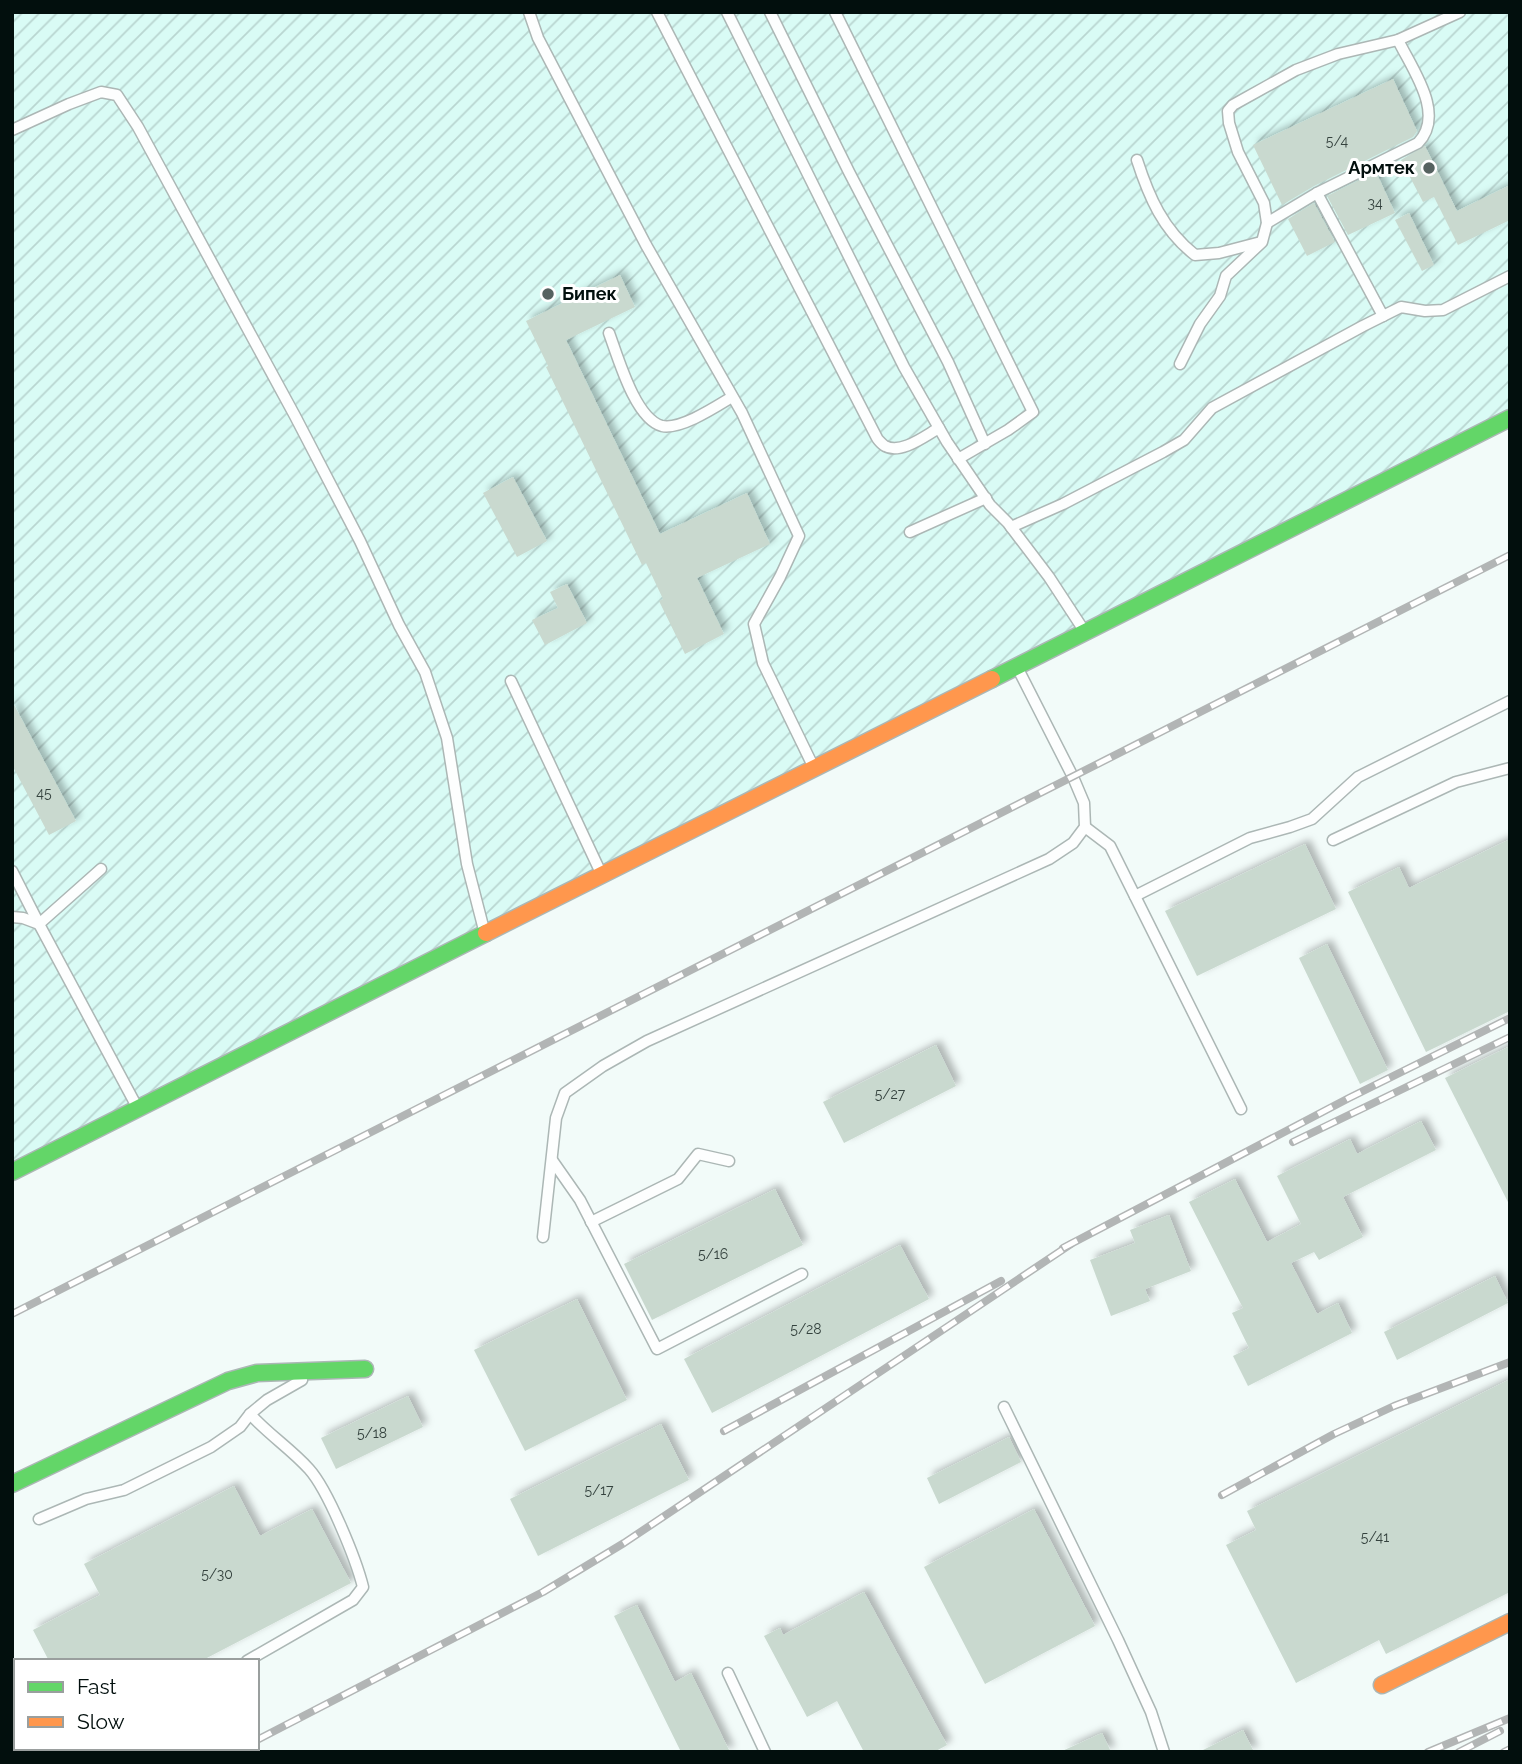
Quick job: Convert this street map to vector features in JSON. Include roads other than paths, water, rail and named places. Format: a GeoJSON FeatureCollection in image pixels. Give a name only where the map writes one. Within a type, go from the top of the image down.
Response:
{"type":"FeatureCollection","features":[{"type":"Feature","properties":{"kind":"main road"},"geometry":{"type":"LineString","coordinates":[[12,1172],[1510,418]]}},
{"type":"Feature","properties":{"kind":"main road"},"geometry":{"type":"LineString","coordinates":[[12,1484],[228,1381],[257,1373],[365,1369]]}},
{"type":"Feature","properties":{"kind":"main road"},"geometry":{"type":"LineString","coordinates":[[1382,1685],[1510,1622]]}},
{"type":"Feature","properties":{"kind":"lane"},"geometry":{"type":"LineString","coordinates":[[528,12],[538,38],[646,245],[732,397],[799,536],[754,624],[763,663],[814,768]]}},
{"type":"Feature","properties":{"kind":"lane"},"geometry":{"type":"LineString","coordinates":[[657,12],[877,438],[884,446],[896,448],[912,443],[939,428]]}},
{"type":"Feature","properties":{"kind":"lane"},"geometry":{"type":"LineString","coordinates":[[727,12],[904,367],[939,428],[986,498],[1049,577],[1085,632]]}},
{"type":"Feature","properties":{"kind":"lane"},"geometry":{"type":"LineString","coordinates":[[770,12],[849,172],[948,362],[985,444]]}},
{"type":"Feature","properties":{"kind":"lane"},"geometry":{"type":"LineString","coordinates":[[835,12],[1033,412],[958,459]]}},
{"type":"Feature","properties":{"kind":"lane"},"geometry":{"type":"LineString","coordinates":[[1180,364],[1200,324],[1220,296],[1226,276],[1262,242],[1266,223],[1264,203],[1238,152],[1229,123],[1228,111],[1233,104],[1296,70],[1338,54],[1398,40],[1460,12]]}},
{"type":"Feature","properties":{"kind":"lane"},"geometry":{"type":"LineString","coordinates":[[1266,223],[1317,193],[1418,143],[1426,135],[1429,110],[1422,89],[1398,40]]}},
{"type":"Feature","properties":{"kind":"lane"},"geometry":{"type":"LineString","coordinates":[[12,130],[101,92],[117,95],[138,127],[295,416],[425,672],[447,738],[467,863],[485,934]]}},
{"type":"Feature","properties":{"kind":"lane"},"geometry":{"type":"LineString","coordinates":[[1137,160],[1148,194],[1168,229],[1195,255],[1219,253],[1262,242]]}},
{"type":"Feature","properties":{"kind":"lane"},"geometry":{"type":"LineString","coordinates":[[1317,193],[1383,316]]}},
{"type":"Feature","properties":{"kind":"lane"},"geometry":{"type":"LineString","coordinates":[[1011,527],[1063,504],[1163,452],[1184,440],[1212,408],[1383,316],[1401,307],[1425,311],[1443,310],[1510,276]]}},
{"type":"Feature","properties":{"kind":"lane"},"geometry":{"type":"LineString","coordinates":[[609,334],[636,400],[648,416],[662,426],[704,414],[732,397]]}},
{"type":"Feature","properties":{"kind":"lane"},"geometry":{"type":"LineString","coordinates":[[910,532],[986,498]]}},
{"type":"Feature","properties":{"kind":"lane"},"geometry":{"type":"LineString","coordinates":[[543,1237],[556,1118],[565,1093],[603,1066],[647,1041],[1049,859],[1073,844],[1085,827],[1084,803],[1017,667]]}},
{"type":"Feature","properties":{"kind":"lane"},"geometry":{"type":"LineString","coordinates":[[511,681],[602,875]]}},
{"type":"Feature","properties":{"kind":"lane"},"geometry":{"type":"LineString","coordinates":[[1135,897],[1250,838],[1312,819],[1358,777],[1510,701]]}},
{"type":"Feature","properties":{"kind":"lane"},"geometry":{"type":"LineString","coordinates":[[1333,840],[1456,782],[1510,768]]}},
{"type":"Feature","properties":{"kind":"lane"},"geometry":{"type":"LineString","coordinates":[[1085,827],[1110,846],[1241,1109]]}},
{"type":"Feature","properties":{"kind":"lane"},"geometry":{"type":"LineString","coordinates":[[39,924],[101,869]]}},
{"type":"Feature","properties":{"kind":"lane"},"geometry":{"type":"LineString","coordinates":[[12,872],[138,1109]]}},
{"type":"Feature","properties":{"kind":"lane"},"geometry":{"type":"LineString","coordinates":[[12,917],[39,924]]}},
{"type":"Feature","properties":{"kind":"lane"},"geometry":{"type":"LineString","coordinates":[[591,1222],[678,1179],[698,1154],[729,1161]]}},
{"type":"Feature","properties":{"kind":"lane"},"geometry":{"type":"LineString","coordinates":[[552,1160],[580,1200],[657,1349],[802,1274]]}},
{"type":"Feature","properties":{"kind":"lane"},"geometry":{"type":"LineString","coordinates":[[39,1519],[86,1499],[124,1490],[211,1447],[240,1427],[250,1414],[267,1400],[321,1370]]}},
{"type":"Feature","properties":{"kind":"lane"},"geometry":{"type":"LineString","coordinates":[[1004,1407],[1118,1640],[1151,1712],[1164,1752]]}},
{"type":"Feature","properties":{"kind":"lane"},"geometry":{"type":"LineString","coordinates":[[250,1414],[311,1471],[328,1500],[358,1565],[363,1587],[353,1601],[251,1659]]}},
{"type":"Feature","properties":{"kind":"lane"},"geometry":{"type":"LineString","coordinates":[[729,1673],[765,1752]]}},
{"type":"Feature","properties":{"kind":"railway"},"geometry":{"type":"LineString","coordinates":[[12,1314],[1510,555]]}},
{"type":"Feature","properties":{"kind":"railway"},"geometry":{"type":"LineString","coordinates":[[1063,1248],[1349,1098],[1510,1018]]}},
{"type":"Feature","properties":{"kind":"railway"},"geometry":{"type":"LineString","coordinates":[[1293,1142],[1510,1037]]}},
{"type":"Feature","properties":{"kind":"railway"},"geometry":{"type":"LineString","coordinates":[[259,1739],[543,1592],[624,1543],[1071,1244]]}},
{"type":"Feature","properties":{"kind":"railway"},"geometry":{"type":"LineString","coordinates":[[724,1431],[1001,1281]]}},
{"type":"Feature","properties":{"kind":"railway"},"geometry":{"type":"LineString","coordinates":[[1222,1495],[1334,1434],[1394,1406],[1510,1362]]}},
{"type":"Feature","properties":{"kind":"railway"},"geometry":{"type":"LineString","coordinates":[[1428,1752],[1510,1718]]}},
{"type":"Feature","properties":{"kind":"railway"},"geometry":{"type":"LineString","coordinates":[[1459,1752],[1500,1731]]}},
{"type":"Feature","properties":{"kind":"railway"},"geometry":{"type":"LineString","coordinates":[[1504,1752],[1510,1749]]}},
{"type":"Feature","properties":{"kind":"place","name":"Армтек"},"geometry":{"type":"Point","coordinates":[1429,168]}},
{"type":"Feature","properties":{"kind":"place","name":"Бипек"},"geometry":{"type":"Point","coordinates":[548,294]}}]}
